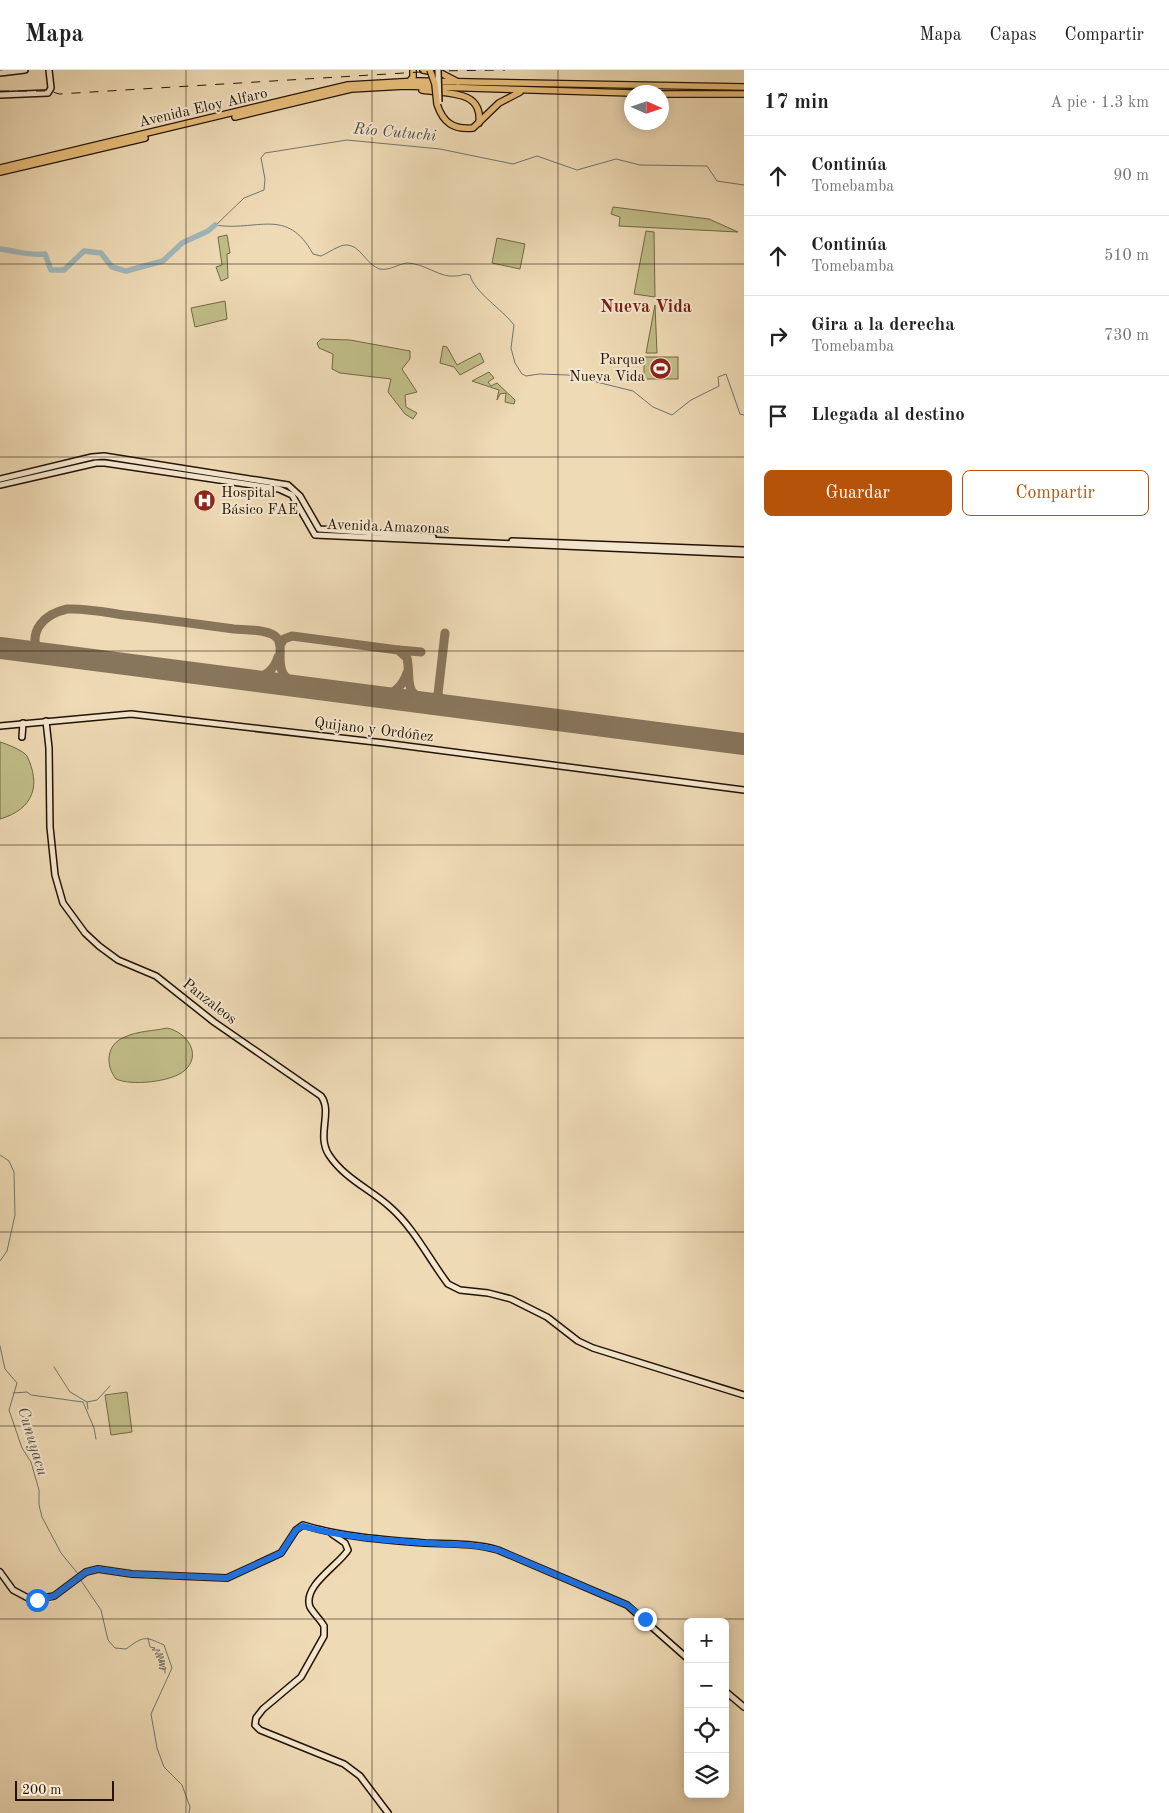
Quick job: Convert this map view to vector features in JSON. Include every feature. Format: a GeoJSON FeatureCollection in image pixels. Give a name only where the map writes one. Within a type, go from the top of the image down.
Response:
{"type":"FeatureCollection","features":[{"type":"Feature","properties":{"kind":"main road"},"geometry":{"type":"LineString","coordinates":[[409,82],[413,77],[413,70]]}},
{"type":"Feature","properties":{"kind":"main road"},"geometry":{"type":"LineString","coordinates":[[427,70],[437,71],[462,83]]}},
{"type":"Feature","properties":{"kind":"main road"},"geometry":{"type":"LineString","coordinates":[[418,81],[427,70]]}},
{"type":"Feature","properties":{"kind":"main road"},"geometry":{"type":"LineString","coordinates":[[427,70],[435,84],[440,113],[446,122],[457,127],[473,128],[506,98],[522,91]]}},
{"type":"Feature","properties":{"kind":"main road","name":"Avenida Eloy Alfaro"},"geometry":{"type":"LineString","coordinates":[[0,168],[348,85],[418,81],[744,87]]}},
{"type":"Feature","properties":{"kind":"main road"},"geometry":{"type":"LineString","coordinates":[[400,87],[461,96],[472,100],[477,104],[480,112],[479,123]]}},
{"type":"Feature","properties":{"kind":"main road","name":"Avenida Eloy Alfaro"},"geometry":{"type":"LineString","coordinates":[[0,172],[351,89],[400,87],[624,93]]}},
{"type":"Feature","properties":{"kind":"main road"},"geometry":{"type":"LineString","coordinates":[[669,94],[744,94]]}},
{"type":"Feature","properties":{"kind":"street"},"geometry":{"type":"LineString","coordinates":[[0,73],[24,70]]}},
{"type":"Feature","properties":{"kind":"street"},"geometry":{"type":"LineString","coordinates":[[0,95],[48,93],[51,88],[49,70]]}},
{"type":"Feature","properties":{"kind":"street"},"geometry":{"type":"LineString","coordinates":[[437,71],[438,104]]}},
{"type":"Feature","properties":{"kind":"street","name":"Avenida Amazonas"},"geometry":{"type":"LineString","coordinates":[[0,479],[92,457],[104,456],[288,486],[300,496],[314,523],[320,529],[397,537]]}},
{"type":"Feature","properties":{"kind":"street","name":"Avenida Amazonas"},"geometry":{"type":"LineString","coordinates":[[0,485],[96,463],[105,463],[279,490],[292,495],[308,527],[315,535],[744,552]]}},
{"type":"Feature","properties":{"kind":"street"},"geometry":{"type":"LineString","coordinates":[[308,527],[314,523]]}},
{"type":"Feature","properties":{"kind":"street","name":"Quijano y Ordóñez"},"geometry":{"type":"LineString","coordinates":[[0,726],[131,714],[374,742],[744,790]]}},
{"type":"Feature","properties":{"kind":"street","name":"Panzaleos"},"geometry":{"type":"LineString","coordinates":[[46,721],[49,748],[50,827],[55,874],[63,903],[85,933],[99,946],[118,960],[156,976],[214,1022],[321,1096],[325,1105],[322,1138],[329,1155],[355,1183],[390,1207],[448,1284],[455,1288],[495,1294],[511,1299],[547,1317],[578,1341],[593,1348],[744,1395]]}},
{"type":"Feature","properties":{"kind":"street"},"geometry":{"type":"LineString","coordinates":[[22,737],[23,723]]}},
{"type":"Feature","properties":{"kind":"street"},"geometry":{"type":"LineString","coordinates":[[0,1572],[13,1590],[28,1598],[37,1600],[54,1596],[86,1572],[98,1569],[132,1574],[227,1578],[281,1553],[300,1527],[303,1526],[330,1533],[389,1540],[475,1545],[498,1550],[627,1605],[684,1655]]}},
{"type":"Feature","properties":{"kind":"street"},"geometry":{"type":"LineString","coordinates":[[330,1533],[345,1543],[348,1550],[325,1573],[309,1597],[313,1611],[324,1626],[324,1636],[301,1677],[263,1709],[256,1718],[255,1725],[260,1730],[344,1764],[360,1776],[388,1813]]}},
{"type":"Feature","properties":{"kind":"street"},"geometry":{"type":"LineString","coordinates":[[729,1694],[744,1707]]}},
{"type":"Feature","properties":{"kind":"shaded area"},"geometry":{"type":"Polygon","coordinates":[[[613,207],[709,219],[738,232],[619,226],[620,217],[611,214],[613,207]]]}},
{"type":"Feature","properties":{"kind":"shaded area"},"geometry":{"type":"Polygon","coordinates":[[[646,231],[654,232],[655,297],[634,294],[646,231]]]}},
{"type":"Feature","properties":{"kind":"shaded area"},"geometry":{"type":"Polygon","coordinates":[[[227,235],[230,253],[227,254],[228,278],[221,281],[216,267],[222,265],[218,237],[227,235]]]}},
{"type":"Feature","properties":{"kind":"shaded area"},"geometry":{"type":"Polygon","coordinates":[[[497,238],[525,244],[520,269],[492,263],[497,238]]]}},
{"type":"Feature","properties":{"kind":"shaded area"},"geometry":{"type":"Polygon","coordinates":[[[225,301],[227,319],[195,327],[191,308],[225,301]]]}},
{"type":"Feature","properties":{"kind":"shaded area"},"geometry":{"type":"Polygon","coordinates":[[[655,305],[657,353],[646,353],[655,305]]]}},
{"type":"Feature","properties":{"kind":"shaded area"},"geometry":{"type":"Polygon","coordinates":[[[321,339],[350,340],[410,351],[410,359],[402,369],[417,392],[405,395],[406,407],[417,413],[413,419],[405,414],[388,392],[391,379],[340,373],[332,369],[333,354],[319,348],[317,343],[321,339]]]}},
{"type":"Feature","properties":{"kind":"shaded area"},"geometry":{"type":"Polygon","coordinates":[[[443,346],[447,347],[457,365],[480,353],[484,362],[460,375],[454,367],[440,363],[443,346]]]}},
{"type":"Feature","properties":{"kind":"shaded area","name":"Parque Nueva Vida"},"geometry":{"type":"Polygon","coordinates":[[[644,357],[678,357],[678,379],[644,379],[644,357]]]}},
{"type":"Feature","properties":{"kind":"shaded area"},"geometry":{"type":"Polygon","coordinates":[[[489,372],[494,378],[488,382],[491,386],[497,383],[515,400],[514,404],[505,402],[506,393],[500,394],[497,400],[499,390],[472,381],[489,372]]]}},
{"type":"Feature","properties":{"kind":"shaded area"},"geometry":{"type":"Polygon","coordinates":[[[0,742],[19,750],[27,756],[34,786],[32,795],[21,809],[0,819],[0,742]]]}},
{"type":"Feature","properties":{"kind":"shaded area"},"geometry":{"type":"Polygon","coordinates":[[[167,1028],[181,1034],[190,1045],[192,1058],[190,1065],[184,1071],[170,1078],[151,1082],[131,1082],[116,1079],[110,1068],[109,1055],[119,1040],[140,1032],[167,1028]]]}},
{"type":"Feature","properties":{"kind":"shaded area"},"geometry":{"type":"Polygon","coordinates":[[[127,1392],[132,1432],[111,1435],[105,1395],[127,1392]]]}},
{"type":"Feature","properties":{"kind":"waterway","name":"Río Cutuchi"},"geometry":{"type":"LineString","coordinates":[[216,225],[244,198],[264,190],[265,179],[261,158],[265,153],[347,140],[440,149],[513,164],[537,156],[577,170],[616,159],[640,165],[707,166],[717,181],[744,185]]}},
{"type":"Feature","properties":{"kind":"waterway"},"geometry":{"type":"LineString","coordinates":[[215,225],[270,224],[282,226],[293,230],[303,239],[313,254],[321,256],[346,245],[356,248],[371,264],[380,269],[387,269],[407,263],[420,265],[449,276],[470,275],[477,288],[514,325],[511,348],[515,363],[522,374],[526,376],[539,374],[568,375],[633,391],[653,407],[672,415],[691,400],[719,386],[718,377],[726,374],[740,414],[744,415]]}},
{"type":"Feature","properties":{"kind":"waterway","name":"Río Cutuchi"},"geometry":{"type":"LineString","coordinates":[[0,249],[28,254],[45,254],[51,270],[64,270],[84,251],[101,253],[112,267],[126,271],[163,261],[182,243],[208,231],[215,225]]}},
{"type":"Feature","properties":{"kind":"waterway","name":"Cunuyacu"},"geometry":{"type":"LineString","coordinates":[[0,1155],[9,1161],[14,1172],[15,1215],[7,1251],[0,1261]]}},
{"type":"Feature","properties":{"kind":"waterway","name":"Cunuyacu"},"geometry":{"type":"LineString","coordinates":[[0,1346],[5,1369],[17,1383],[9,1410],[22,1448],[31,1462],[39,1490],[39,1505],[42,1517],[61,1553],[79,1575]]}},
{"type":"Feature","properties":{"kind":"waterway"},"geometry":{"type":"LineString","coordinates":[[54,1367],[70,1392],[87,1402]]}},
{"type":"Feature","properties":{"kind":"waterway"},"geometry":{"type":"LineString","coordinates":[[88,1409],[87,1402],[97,1400],[110,1386]]}},
{"type":"Feature","properties":{"kind":"waterway"},"geometry":{"type":"LineString","coordinates":[[13,1393],[27,1392],[31,1395],[83,1402],[94,1428],[96,1439]]}},
{"type":"Feature","properties":{"kind":"waterway","name":"Cunuyacu"},"geometry":{"type":"LineString","coordinates":[[80,1579],[101,1610],[108,1640],[115,1648],[126,1649],[144,1639],[164,1645],[172,1668],[151,1714],[157,1748],[164,1767],[182,1785],[190,1807],[189,1813]]}},
{"type":"Feature","properties":{"kind":"waterway"},"geometry":{"type":"LineString","coordinates":[[148,1638],[150,1647],[155,1648],[152,1650],[160,1650],[155,1654],[163,1654],[156,1657],[164,1657],[158,1660],[165,1661],[159,1662],[165,1664],[159,1665],[165,1667],[166,1669],[159,1668],[165,1670],[165,1673]]}},
{"type":"Feature","properties":{"kind":"taxiway"},"geometry":{"type":"LineString","coordinates":[[38,653],[35,637],[40,624],[59,611],[67,609],[261,631],[275,636],[279,641],[281,670],[286,677],[294,683],[307,688]]}},
{"type":"Feature","properties":{"kind":"taxiway"},"geometry":{"type":"LineString","coordinates":[[425,702],[435,698],[438,694],[445,633]]}},
{"type":"Feature","properties":{"kind":"taxiway"},"geometry":{"type":"LineString","coordinates":[[280,645],[284,639],[292,636],[398,650],[407,658],[412,691],[422,700],[432,704]]}},
{"type":"Feature","properties":{"kind":"taxiway"},"geometry":{"type":"LineString","coordinates":[[399,650],[421,652]]}},
{"type":"Feature","properties":{"kind":"taxiway"},"geometry":{"type":"LineString","coordinates":[[242,679],[260,677],[269,672],[278,657]]}},
{"type":"Feature","properties":{"kind":"taxiway"},"geometry":{"type":"LineString","coordinates":[[374,696],[390,694],[395,691],[407,673]]}},
{"type":"Feature","properties":{"kind":"taxiway"},"geometry":{"type":"LineString","coordinates":[[438,694],[442,702],[451,706]]}},
{"type":"Feature","properties":{"kind":"runway"},"geometry":{"type":"LineString","coordinates":[[0,648],[744,744]]}},
{"type":"Feature","properties":{"kind":"railway"},"geometry":{"type":"LineString","coordinates":[[0,91],[50,91],[59,94],[437,71],[505,70]]}},
{"type":"Feature","properties":{"kind":"place","name":"Parque Nueva Vida"},"geometry":{"type":"Point","coordinates":[661,368]}},
{"type":"Feature","properties":{"kind":"place","name":"Hospital Básico FAE"},"geometry":{"type":"Point","coordinates":[205,501]}},
{"type":"Feature","properties":{"kind":"district","name":"Nueva Vida"},"geometry":{"type":"Point","coordinates":[646,306]}},
{"type":"Feature","properties":{"kind":"route"},"geometry":{"type":"LineString","coordinates":[[37,1600],[54,1596],[86,1572],[98,1569],[132,1574],[227,1578],[281,1553],[296,1530],[303,1526],[330,1533],[389,1540],[487,1547],[592,1589],[627,1605],[645,1619]]}}]}
